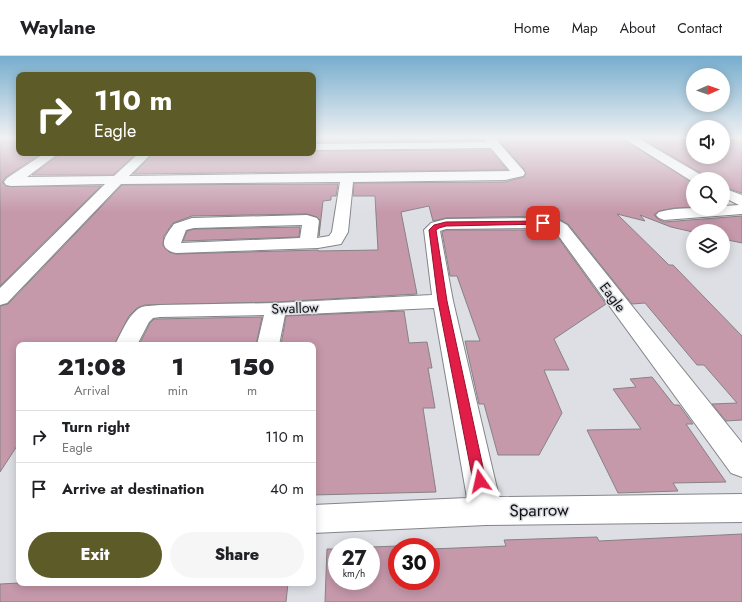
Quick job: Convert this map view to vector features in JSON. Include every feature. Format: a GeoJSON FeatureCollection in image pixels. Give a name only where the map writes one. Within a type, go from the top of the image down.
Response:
{"type":"FeatureCollection","features":[{"type":"Feature","properties":{"kind":"street"},"geometry":{"type":"LineString","coordinates":[[0,190],[39,162]]}},
{"type":"Feature","properties":{"kind":"street"},"geometry":{"type":"LineString","coordinates":[[0,299],[136,162]]}},
{"type":"Feature","properties":{"kind":"street"},"geometry":{"type":"LineString","coordinates":[[12,181],[505,176],[518,173],[509,162]]}},
{"type":"Feature","properties":{"kind":"street"},"geometry":{"type":"LineString","coordinates":[[670,162],[686,172]]}},
{"type":"Feature","properties":{"kind":"street"},"geometry":{"type":"LineString","coordinates":[[308,243],[311,221],[307,220],[192,223],[180,227],[172,241],[172,245],[176,248],[308,243],[335,240],[339,236],[347,177]]}},
{"type":"Feature","properties":{"kind":"street"},"geometry":{"type":"LineString","coordinates":[[730,195],[742,201]]}},
{"type":"Feature","properties":{"kind":"street"},"geometry":{"type":"LineString","coordinates":[[664,215],[742,209]]}},
{"type":"Feature","properties":{"kind":"street","name":"Eagle"},"geometry":{"type":"LineString","coordinates":[[443,301],[432,230],[437,226],[446,224],[554,224],[561,228],[742,465]]}},
{"type":"Feature","properties":{"kind":"street"},"geometry":{"type":"LineString","coordinates":[[443,301],[486,511]]}},
{"type":"Feature","properties":{"kind":"street","name":"Swallow"},"geometry":{"type":"LineString","coordinates":[[128,342],[140,319],[146,313],[160,311],[276,310],[443,301]]}},
{"type":"Feature","properties":{"kind":"street"},"geometry":{"type":"LineString","coordinates":[[269,342],[276,310]]}},
{"type":"Feature","properties":{"kind":"street","name":"Sparrow"},"geometry":{"type":"LineString","coordinates":[[316,519],[486,511],[742,508]]}},
{"type":"Feature","properties":{"kind":"building"},"geometry":{"type":"Polygon","coordinates":[[[0,162],[28,162],[6,177],[2,182],[6,186],[101,186],[0,286],[0,162]]]}},
{"type":"Feature","properties":{"kind":"building"},"geometry":{"type":"Polygon","coordinates":[[[49,162],[127,162],[113,175],[32,175],[49,162]]]}},
{"type":"Feature","properties":{"kind":"building"},"geometry":{"type":"Polygon","coordinates":[[[145,162],[501,162],[507,170],[133,174],[145,162]]]}},
{"type":"Feature","properties":{"kind":"building"},"geometry":{"type":"Polygon","coordinates":[[[518,162],[660,162],[686,179],[686,207],[659,211],[654,215],[658,219],[664,222],[742,216],[742,243],[730,240],[730,224],[686,224],[686,230],[671,227],[640,215],[645,221],[617,214],[669,265],[673,265],[742,336],[742,420],[726,421],[712,404],[737,403],[704,365],[697,365],[645,303],[632,304],[568,224],[560,220],[543,216],[446,218],[433,221],[429,206],[401,212],[417,294],[276,302],[145,305],[137,308],[129,316],[116,342],[16,342],[16,448],[0,472],[0,306],[8,304],[122,185],[338,184],[336,196],[331,196],[331,200],[323,201],[319,236],[320,220],[317,217],[307,214],[192,216],[173,223],[164,236],[163,245],[169,252],[176,254],[378,250],[375,196],[353,196],[354,183],[505,182],[524,177],[526,174],[518,162]]]}},
{"type":"Feature","properties":{"kind":"building"},"geometry":{"type":"Polygon","coordinates":[[[683,162],[686,162],[686,164],[730,164],[730,162],[742,162],[742,193],[730,189],[730,172],[699,172],[683,162]]]}},
{"type":"Feature","properties":{"kind":"building"},"geometry":{"type":"Polygon","coordinates":[[[300,227],[299,237],[183,241],[187,231],[194,229],[300,227]]]}},
{"type":"Feature","properties":{"kind":"building"},"geometry":{"type":"Polygon","coordinates":[[[446,230],[550,230],[554,232],[606,304],[554,339],[569,370],[544,370],[562,413],[539,455],[498,455],[484,404],[479,404],[465,341],[480,341],[457,276],[450,276],[442,232],[446,230]]]}},
{"type":"Feature","properties":{"kind":"building"},"geometry":{"type":"Polygon","coordinates":[[[404,311],[409,343],[427,342],[432,368],[428,368],[435,408],[423,408],[436,492],[316,495],[316,342],[282,342],[286,316],[404,311]]]}},
{"type":"Feature","properties":{"kind":"building"},"geometry":{"type":"Polygon","coordinates":[[[262,317],[257,342],[140,342],[150,323],[154,319],[262,317]]]}},
{"type":"Feature","properties":{"kind":"building"},"geometry":{"type":"Polygon","coordinates":[[[652,377],[674,405],[679,405],[693,424],[686,424],[726,482],[673,483],[678,491],[618,493],[587,430],[641,429],[613,389],[636,387],[630,379],[652,377]]]}},
{"type":"Feature","properties":{"kind":"building"},"geometry":{"type":"Polygon","coordinates":[[[742,534],[742,602],[325,602],[327,549],[328,590],[380,590],[380,547],[388,546],[388,590],[440,590],[440,549],[506,546],[504,540],[597,537],[599,541],[742,534]]]}},
{"type":"Feature","properties":{"kind":"building"},"geometry":{"type":"Polygon","coordinates":[[[16,583],[16,586],[288,586],[286,602],[0,602],[0,584],[16,583]]]}},
{"type":"Feature","properties":{"kind":"route"},"geometry":{"type":"LineString","coordinates":[[480,481],[443,301],[432,230],[437,226],[446,224],[543,223]]}}]}
